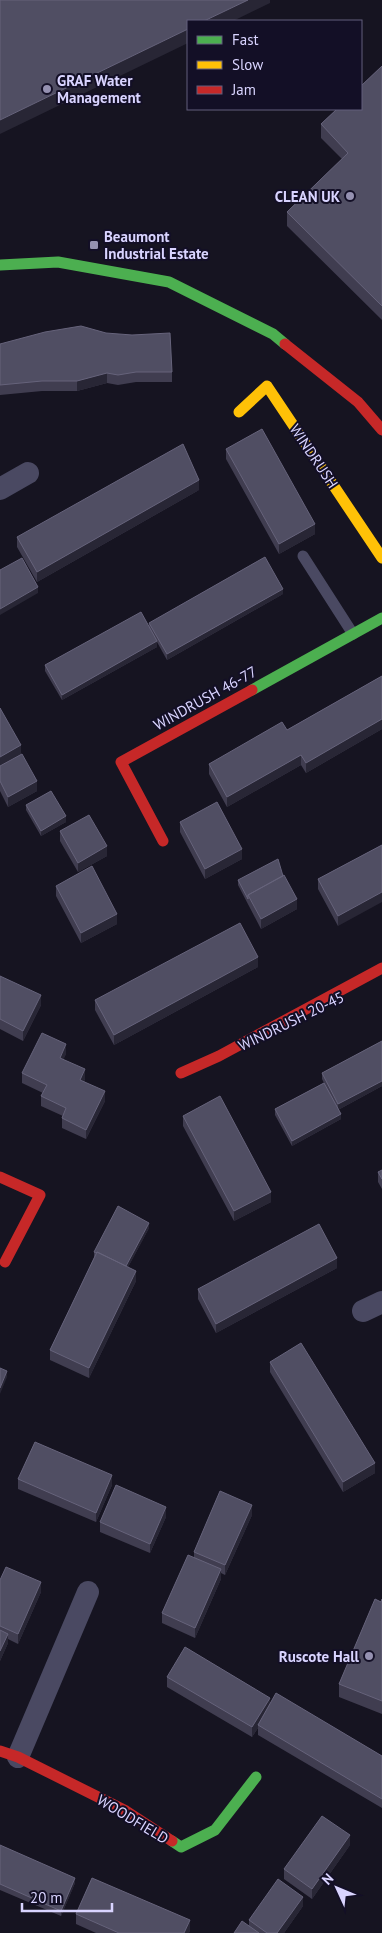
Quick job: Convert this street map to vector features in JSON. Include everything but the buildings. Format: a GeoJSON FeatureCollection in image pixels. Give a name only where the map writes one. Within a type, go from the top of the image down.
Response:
{"type":"FeatureCollection","features":[{"type":"Feature","properties":{"kind":"street"},"geometry":{"type":"LineString","coordinates":[[0,265],[58,262],[170,282],[273,334],[358,402],[382,430]]}},
{"type":"Feature","properties":{"kind":"street","name":"WINDRUSH"},"geometry":{"type":"LineString","coordinates":[[238,412],[267,386],[382,558]]}},
{"type":"Feature","properties":{"kind":"street"},"geometry":{"type":"LineString","coordinates":[[0,489],[28,473]]}},
{"type":"Feature","properties":{"kind":"street","name":"WINDRUSH 46-77"},"geometry":{"type":"LineString","coordinates":[[163,841],[121,762],[382,618]]}},
{"type":"Feature","properties":{"kind":"street"},"geometry":{"type":"LineString","coordinates":[[181,1073],[214,1065],[382,968]]}},
{"type":"Feature","properties":{"kind":"street","name":"WINDRUSH 20-45"},"geometry":{"type":"LineString","coordinates":[[214,1065],[382,978]]}},
{"type":"Feature","properties":{"kind":"street"},"geometry":{"type":"LineString","coordinates":[[0,1177],[40,1195],[5,1262]]}},
{"type":"Feature","properties":{"kind":"street","name":"WOODFIELD"},"geometry":{"type":"LineString","coordinates":[[88,1592],[9,1754],[126,1811],[181,1847],[215,1830],[256,1777]]}},
{"type":"Feature","properties":{"kind":"lane"},"geometry":{"type":"LineString","coordinates":[[303,556],[353,634]]}},
{"type":"Feature","properties":{"kind":"traffic: fast"},"geometry":{"type":"LineString","coordinates":[[0,265],[58,262],[169,282],[273,334],[285,344]]}},
{"type":"Feature","properties":{"kind":"traffic: fast"},"geometry":{"type":"LineString","coordinates":[[252,690],[382,618]]}},
{"type":"Feature","properties":{"kind":"traffic: fast"},"geometry":{"type":"LineString","coordinates":[[172,1841],[181,1847],[215,1830],[256,1777]]}},
{"type":"Feature","properties":{"kind":"traffic: slow"},"geometry":{"type":"LineString","coordinates":[[239,412],[267,386],[382,558]]}},
{"type":"Feature","properties":{"kind":"traffic: jam"},"geometry":{"type":"LineString","coordinates":[[285,344],[358,402],[382,430]]}},
{"type":"Feature","properties":{"kind":"traffic: jam"},"geometry":{"type":"LineString","coordinates":[[163,841],[121,762],[252,690]]}},
{"type":"Feature","properties":{"kind":"traffic: jam"},"geometry":{"type":"LineString","coordinates":[[181,1073],[219,1056],[382,968]]}},
{"type":"Feature","properties":{"kind":"traffic: jam"},"geometry":{"type":"LineString","coordinates":[[0,1177],[40,1195],[5,1262]]}},
{"type":"Feature","properties":{"kind":"traffic: jam"},"geometry":{"type":"LineString","coordinates":[[0,1751],[18,1757],[126,1811],[172,1841]]}},
{"type":"Feature","properties":{"kind":"place","name":"GRAF Water Management"},"geometry":{"type":"Point","coordinates":[47,89]}},
{"type":"Feature","properties":{"kind":"place","name":"CLEAN UK"},"geometry":{"type":"Point","coordinates":[350,196]}},
{"type":"Feature","properties":{"kind":"place","name":"Beaumont Industrial Estate"},"geometry":{"type":"Point","coordinates":[94,245]}},
{"type":"Feature","properties":{"kind":"place","name":"Ruscote Hall"},"geometry":{"type":"Point","coordinates":[369,1656]}}]}
